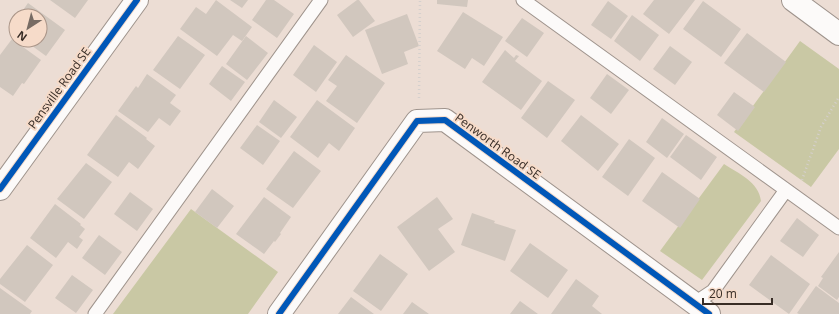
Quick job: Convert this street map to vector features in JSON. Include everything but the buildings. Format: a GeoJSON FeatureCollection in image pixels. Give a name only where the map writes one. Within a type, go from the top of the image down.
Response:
{"type":"FeatureCollection","features":[{"type":"Feature","properties":{"kind":"street","name":"Pensville Road SE"},"geometry":{"type":"LineString","coordinates":[[0,189],[137,0]]}},
{"type":"Feature","properties":{"kind":"street"},"geometry":{"type":"LineString","coordinates":[[793,0],[839,34]]}},
{"type":"Feature","properties":{"kind":"street","name":"Penworth Road SE"},"geometry":{"type":"LineString","coordinates":[[417,121],[445,120],[697,310]]}},
{"type":"Feature","properties":{"kind":"street"},"geometry":{"type":"LineString","coordinates":[[279,314],[417,121]]}},
{"type":"Feature","properties":{"kind":"lane"},"geometry":{"type":"LineString","coordinates":[[95,314],[321,0]]}},
{"type":"Feature","properties":{"kind":"lane"},"geometry":{"type":"LineString","coordinates":[[523,0],[839,228]]}},
{"type":"Feature","properties":{"kind":"lane"},"geometry":{"type":"LineString","coordinates":[[697,310],[713,291],[786,190]]}},
{"type":"Feature","properties":{"kind":"path"},"geometry":{"type":"LineString","coordinates":[[417,121],[420,0]]}},
{"type":"Feature","properties":{"kind":"path"},"geometry":{"type":"LineString","coordinates":[[786,190],[802,180],[821,128],[839,97]]}},
{"type":"Feature","properties":{"kind":"green space"},"geometry":{"type":"Polygon","coordinates":[[[800,41],[839,69],[839,149],[811,187],[734,132],[800,41]]]}},
{"type":"Feature","properties":{"kind":"green space"},"geometry":{"type":"Polygon","coordinates":[[[724,164],[752,183],[759,194],[761,201],[702,280],[660,251],[724,164]]]}},
{"type":"Feature","properties":{"kind":"green space"},"geometry":{"type":"Polygon","coordinates":[[[191,209],[278,272],[248,314],[113,314],[191,209]]]}},
{"type":"Feature","properties":{"kind":"cycle path"},"geometry":{"type":"LineString","coordinates":[[0,189],[137,0]]}},
{"type":"Feature","properties":{"kind":"cycle path"},"geometry":{"type":"LineString","coordinates":[[279,314],[417,121],[445,120],[709,314]]}}]}
